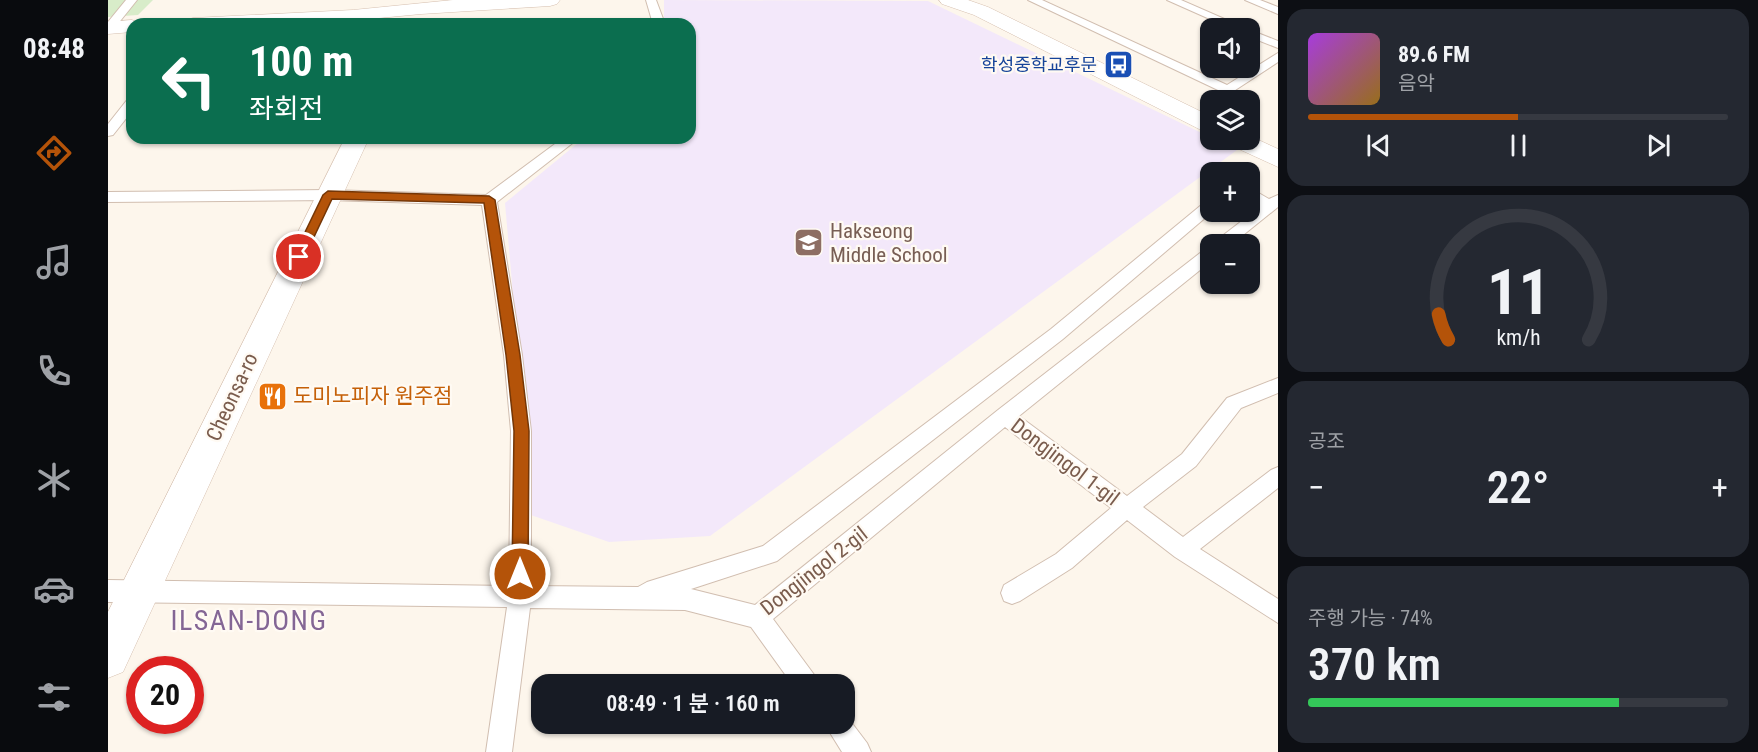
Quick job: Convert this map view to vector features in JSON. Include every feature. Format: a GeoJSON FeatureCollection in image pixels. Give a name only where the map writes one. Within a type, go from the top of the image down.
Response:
{"type":"FeatureCollection","features":[{"type":"Feature","properties":{"kind":"street"},"geometry":{"type":"LineString","coordinates":[[314,18],[550,0]]}},
{"type":"Feature","properties":{"kind":"street"},"geometry":{"type":"LineString","coordinates":[[949,0],[981,11],[1200,120]]}},
{"type":"Feature","properties":{"kind":"street"},"geometry":{"type":"LineString","coordinates":[[109,28],[126,27]]}},
{"type":"Feature","properties":{"kind":"street","name":"Cheonsa-ro"},"geometry":{"type":"LineString","coordinates":[[108,657],[124,591],[354,144]]}},
{"type":"Feature","properties":{"kind":"street"},"geometry":{"type":"LineString","coordinates":[[1260,150],[1278,159]]}},
{"type":"Feature","properties":{"kind":"lane"},"geometry":{"type":"LineString","coordinates":[[109,28],[132,0]]}},
{"type":"Feature","properties":{"kind":"lane"},"geometry":{"type":"LineString","coordinates":[[651,0],[656,18]]}},
{"type":"Feature","properties":{"kind":"lane"},"geometry":{"type":"LineString","coordinates":[[1033,0],[1228,90],[1278,57]]}},
{"type":"Feature","properties":{"kind":"lane"},"geometry":{"type":"LineString","coordinates":[[1172,0],[1215,18]]}},
{"type":"Feature","properties":{"kind":"lane"},"geometry":{"type":"LineString","coordinates":[[1250,0],[1278,11]]}},
{"type":"Feature","properties":{"kind":"lane"},"geometry":{"type":"LineString","coordinates":[[1260,37],[1278,45]]}},
{"type":"Feature","properties":{"kind":"lane"},"geometry":{"type":"LineString","coordinates":[[108,132],[126,110]]}},
{"type":"Feature","properties":{"kind":"lane"},"geometry":{"type":"LineString","coordinates":[[108,197],[328,195],[489,200],[564,144]]}},
{"type":"Feature","properties":{"kind":"lane"},"geometry":{"type":"LineString","coordinates":[[1235,234],[1274,203],[1260,197]]}},
{"type":"Feature","properties":{"kind":"lane"},"geometry":{"type":"LineString","coordinates":[[489,200],[513,355],[521,431],[520,598],[499,752]]}},
{"type":"Feature","properties":{"kind":"lane"},"geometry":{"type":"LineString","coordinates":[[633,597],[769,554],[1057,334],[1200,213]]}},
{"type":"Feature","properties":{"kind":"lane","name":"Dongjingol 2-gil"},"geometry":{"type":"LineString","coordinates":[[124,591],[685,599],[758,617],[1005,416],[1200,262]]}},
{"type":"Feature","properties":{"kind":"lane","name":"Dongjingol 1-gil"},"geometry":{"type":"LineString","coordinates":[[1012,593],[1064,561],[1126,508],[1189,460],[1234,403],[1278,385]]}},
{"type":"Feature","properties":{"kind":"lane","name":"Dongjingol 1-gil"},"geometry":{"type":"LineString","coordinates":[[1005,416],[1183,550],[1278,612]]}},
{"type":"Feature","properties":{"kind":"lane"},"geometry":{"type":"LineString","coordinates":[[1183,550],[1278,476]]}},
{"type":"Feature","properties":{"kind":"lane"},"geometry":{"type":"LineString","coordinates":[[758,617],[800,674]]}},
{"type":"Feature","properties":{"kind":"lane"},"geometry":{"type":"LineString","coordinates":[[844,734],[858,752]]}},
{"type":"Feature","properties":{"kind":"shaded area","name":"Hakseong Middle School"},"geometry":{"type":"Polygon","coordinates":[[[664,0],[928,1],[1200,132],[1200,150],[1237,150],[1221,162],[1200,162],[1200,177],[710,536],[609,542],[525,513],[512,283],[505,203],[577,144],[696,144],[696,18],[664,18],[664,0]]]}},
{"type":"Feature","properties":{"kind":"green space"},"geometry":{"type":"Polygon","coordinates":[[[108,0],[153,0],[138,15],[108,17],[108,0]]]}},
{"type":"Feature","properties":{"kind":"place","name":"학성중학교후문"},"geometry":{"type":"Point","coordinates":[1118,64]}},
{"type":"Feature","properties":{"kind":"place","name":"Hakseong Middle School"},"geometry":{"type":"Point","coordinates":[809,243]}},
{"type":"Feature","properties":{"kind":"place","name":"도미노피자 원주점"},"geometry":{"type":"Point","coordinates":[272,396]}},
{"type":"Feature","properties":{"kind":"district","name":"ILSAN-DONG"},"geometry":{"type":"Point","coordinates":[249,620]}},
{"type":"Feature","properties":{"kind":"route"},"geometry":{"type":"LineString","coordinates":[[299,257],[328,195],[489,200],[513,355],[521,431],[520,574]]}}]}
